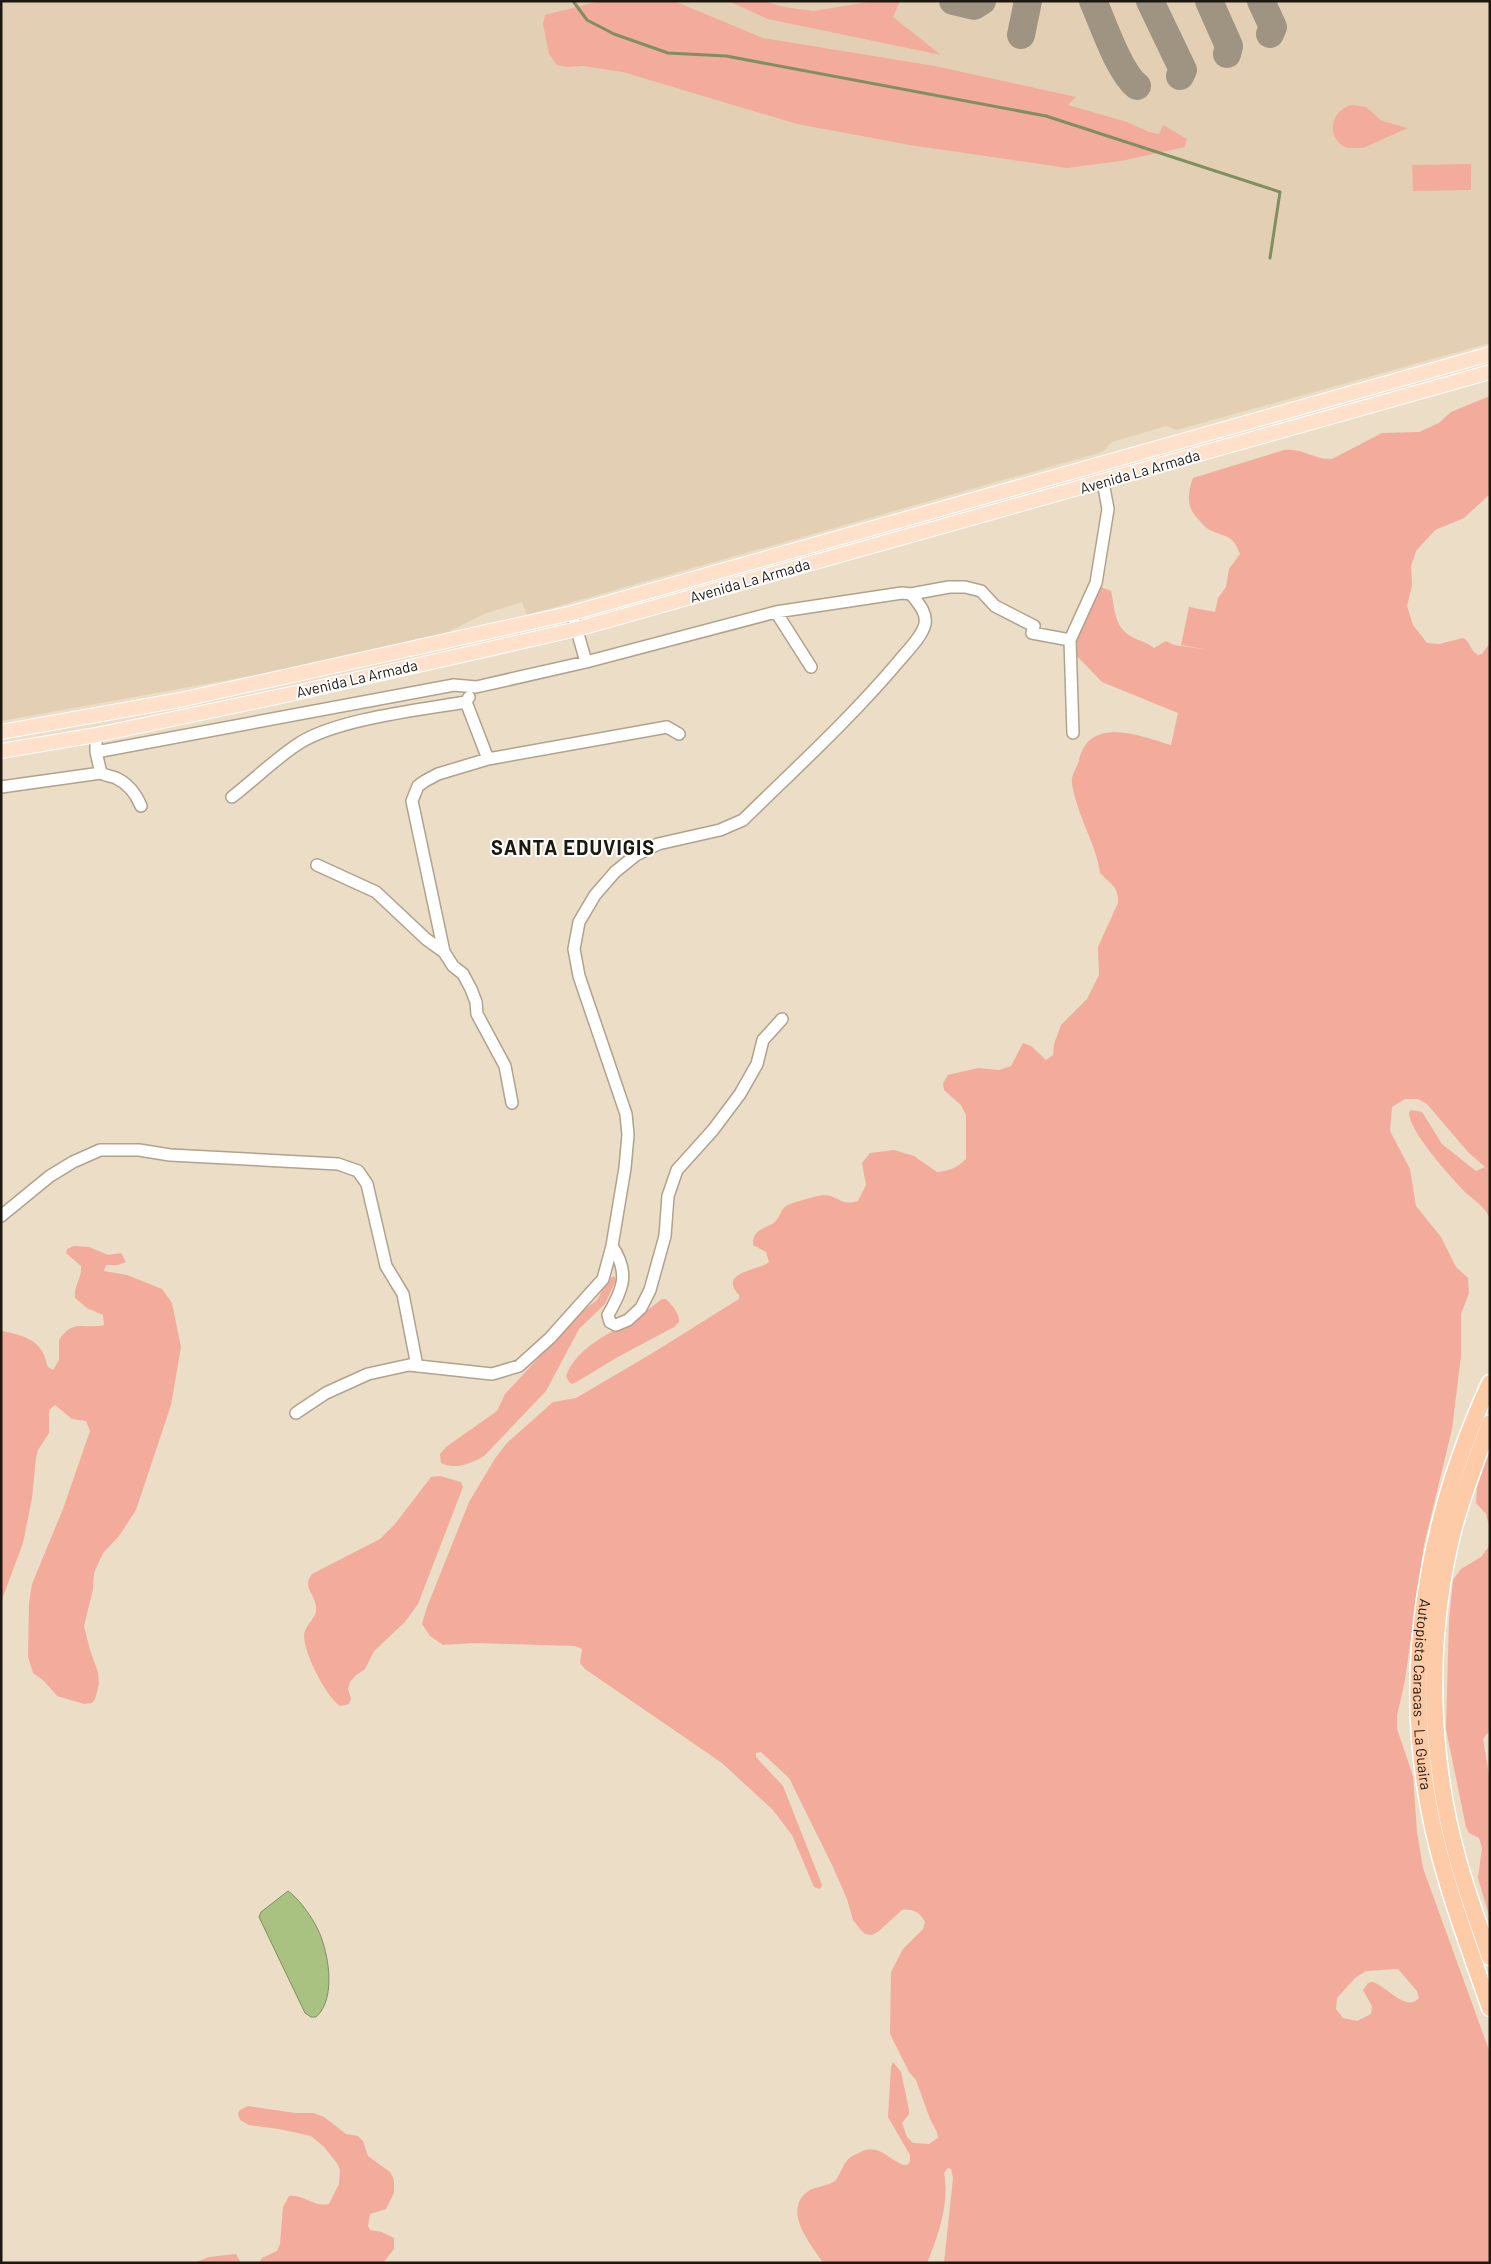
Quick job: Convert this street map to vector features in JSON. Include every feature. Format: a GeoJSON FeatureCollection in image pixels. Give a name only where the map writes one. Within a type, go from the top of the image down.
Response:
{"type":"FeatureCollection","features":[{"type":"Feature","properties":{"kind":"highway","name":"Autopista Caracas - La Guaira"},"geometry":{"type":"LineString","coordinates":[[1490,1382],[1467,1436],[1438,1524],[1430,1562],[1422,1619],[1418,1689],[1421,1758],[1435,1837],[1452,1899],[1490,2008]]}},
{"type":"Feature","properties":{"kind":"highway","name":"Autopista Caracas - La Guaira"},"geometry":{"type":"LineString","coordinates":[[1490,1423],[1462,1501],[1446,1565],[1437,1628],[1435,1689],[1438,1756],[1446,1810],[1462,1877],[1490,1957]]}},
{"type":"Feature","properties":{"kind":"main road","name":"Avenida La Armada"},"geometry":{"type":"LineString","coordinates":[[1,732],[198,696],[572,613],[1490,354]]}},
{"type":"Feature","properties":{"kind":"main road","name":"Avenida La Armada"},"geometry":{"type":"LineString","coordinates":[[1,751],[96,734],[296,693],[577,629],[1490,372]]}},
{"type":"Feature","properties":{"kind":"street"},"geometry":{"type":"LineString","coordinates":[[1073,733],[1070,640],[1096,583],[1108,509],[1103,482]]}},
{"type":"Feature","properties":{"kind":"street"},"geometry":{"type":"LineString","coordinates":[[96,752],[454,685],[476,687],[586,662],[776,612],[949,587],[965,587],[981,591],[995,606],[1034,626],[1032,633],[1070,640]]}},
{"type":"Feature","properties":{"kind":"street"},"geometry":{"type":"LineString","coordinates":[[296,1413],[326,1393],[368,1374],[409,1365],[492,1374],[519,1366],[550,1338],[603,1278],[612,1246],[628,1135],[626,1114],[579,976],[574,949],[579,922],[595,895],[615,872],[636,855],[658,844],[720,830],[743,820],[854,711],[876,688],[924,627],[926,617],[920,605],[910,594]]}},
{"type":"Feature","properties":{"kind":"street"},"geometry":{"type":"LineString","coordinates":[[776,612],[811,667]]}},
{"type":"Feature","properties":{"kind":"street"},"geometry":{"type":"LineString","coordinates":[[572,613],[586,662]]}},
{"type":"Feature","properties":{"kind":"street"},"geometry":{"type":"LineString","coordinates":[[232,797],[298,744],[317,734],[362,721],[466,702],[476,687]]}},
{"type":"Feature","properties":{"kind":"street"},"geometry":{"type":"LineString","coordinates":[[466,702],[488,759]]}},
{"type":"Feature","properties":{"kind":"street"},"geometry":{"type":"LineString","coordinates":[[512,1103],[504,1066],[476,1014],[476,1002],[471,989],[463,974],[453,966],[444,952],[412,801],[418,786],[438,774],[488,759],[667,727],[679,734]]}},
{"type":"Feature","properties":{"kind":"street"},"geometry":{"type":"LineString","coordinates":[[96,734],[96,752],[101,773]]}},
{"type":"Feature","properties":{"kind":"street"},"geometry":{"type":"LineString","coordinates":[[1,788],[101,773],[107,777],[119,780],[135,792],[141,806]]}},
{"type":"Feature","properties":{"kind":"street"},"geometry":{"type":"LineString","coordinates":[[317,865],[376,892],[426,939],[444,952]]}},
{"type":"Feature","properties":{"kind":"street"},"geometry":{"type":"LineString","coordinates":[[612,1246],[623,1267],[621,1290],[608,1315],[610,1322],[616,1325],[628,1320],[641,1308],[650,1290],[666,1236],[668,1196],[677,1170],[713,1130],[740,1094],[757,1064],[763,1040],[782,1019]]}},
{"type":"Feature","properties":{"kind":"street"},"geometry":{"type":"LineString","coordinates":[[1,1216],[50,1176],[73,1162],[100,1150],[139,1150],[170,1155],[338,1164],[358,1172],[367,1184],[386,1266],[403,1294],[417,1366]]}},
{"type":"Feature","properties":{"kind":"shaded area"},"geometry":{"type":"Polygon","coordinates":[[[1,1],[1490,1],[1490,343],[1177,430],[1166,426],[1112,442],[1102,452],[527,615],[522,602],[484,614],[448,632],[278,671],[1,721],[1,1]]]}},
{"type":"Feature","properties":{"kind":"shaded area"},"geometry":{"type":"Polygon","coordinates":[[[600,1],[674,1],[763,38],[935,66],[1076,97],[1068,105],[1127,122],[1149,132],[1159,134],[1163,125],[1187,139],[1185,147],[1121,161],[1067,168],[910,145],[797,124],[623,72],[583,66],[567,67],[557,65],[549,54],[543,24],[545,15],[600,1]]]}},
{"type":"Feature","properties":{"kind":"shaded area"},"geometry":{"type":"Polygon","coordinates":[[[728,1],[764,1],[784,7],[813,11],[874,1],[900,1],[893,17],[941,55],[768,19],[728,1]]]}},
{"type":"Feature","properties":{"kind":"shaded area"},"geometry":{"type":"Polygon","coordinates":[[[1352,105],[1366,107],[1382,121],[1408,128],[1363,148],[1347,148],[1335,138],[1333,125],[1339,112],[1352,105]]]}},
{"type":"Feature","properties":{"kind":"shaded area"},"geometry":{"type":"Polygon","coordinates":[[[1471,164],[1471,190],[1413,191],[1412,165],[1471,164]]]}},
{"type":"Feature","properties":{"kind":"shaded area"},"geometry":{"type":"Polygon","coordinates":[[[1490,396],[1490,494],[1464,518],[1435,530],[1416,551],[1411,566],[1412,585],[1407,606],[1413,625],[1427,643],[1439,644],[1463,638],[1478,655],[1482,654],[1490,643],[1490,1221],[1486,1211],[1466,1193],[1422,1141],[1411,1121],[1409,1113],[1411,1110],[1422,1112],[1442,1144],[1476,1171],[1485,1167],[1468,1152],[1427,1104],[1418,1099],[1405,1099],[1392,1107],[1390,1131],[1410,1169],[1416,1206],[1441,1237],[1456,1267],[1468,1278],[1469,1293],[1461,1314],[1461,1356],[1452,1429],[1424,1545],[1405,1680],[1397,1716],[1397,1729],[1413,1776],[1417,1832],[1423,1868],[1490,2053],[1490,2263],[944,2263],[953,2178],[951,2169],[948,2168],[944,2173],[945,2195],[942,2219],[927,2263],[823,2263],[807,2238],[798,2219],[797,2209],[800,2200],[810,2190],[835,2181],[849,2159],[853,2155],[865,2150],[877,2150],[903,2165],[907,2165],[910,2162],[910,2155],[888,2117],[891,2067],[893,2062],[901,2072],[909,2110],[909,2114],[902,2123],[907,2137],[913,2143],[929,2144],[938,2138],[916,2080],[909,2072],[890,2034],[891,1972],[903,1949],[923,1929],[925,1922],[919,1914],[913,1911],[902,1910],[872,1935],[865,1934],[860,1929],[853,1920],[847,1899],[833,1867],[789,1778],[761,1752],[756,1753],[756,1757],[783,1786],[822,1885],[820,1889],[814,1887],[792,1835],[773,1810],[722,1763],[585,1669],[580,1663],[582,1649],[575,1646],[475,1643],[443,1645],[430,1636],[422,1624],[427,1607],[469,1502],[496,1457],[507,1443],[553,1402],[576,1398],[739,1299],[733,1281],[736,1276],[769,1262],[766,1252],[753,1245],[756,1233],[774,1223],[786,1206],[799,1201],[824,1195],[847,1203],[858,1201],[866,1185],[862,1163],[870,1153],[894,1150],[914,1156],[937,1172],[953,1168],[963,1162],[966,1159],[966,1115],[961,1105],[944,1090],[943,1083],[948,1075],[978,1068],[999,1070],[1011,1066],[1023,1043],[1031,1046],[1046,1060],[1053,1055],[1054,1044],[1061,1025],[1087,999],[1099,975],[1098,947],[1118,903],[1115,889],[1100,873],[1096,855],[1075,798],[1072,778],[1085,746],[1093,737],[1105,733],[1118,732],[1145,737],[1171,745],[1178,713],[1102,682],[1075,654],[1076,643],[1098,586],[1111,591],[1118,623],[1132,637],[1154,648],[1166,641],[1174,645],[1203,649],[1181,645],[1189,607],[1215,612],[1218,598],[1226,587],[1229,569],[1240,554],[1232,540],[1207,528],[1195,516],[1189,501],[1193,478],[1284,450],[1298,451],[1319,458],[1332,459],[1382,433],[1419,432],[1439,423],[1451,412],[1490,396]],[[1398,1969],[1366,1971],[1355,1978],[1337,1998],[1336,2009],[1343,2018],[1357,2021],[1371,2014],[1372,2006],[1363,1990],[1368,1983],[1372,1982],[1408,2002],[1414,2002],[1419,1998],[1417,1991],[1398,1969]]]}},
{"type":"Feature","properties":{"kind":"shaded area"},"geometry":{"type":"Polygon","coordinates":[[[74,1246],[89,1247],[108,1255],[121,1253],[126,1262],[118,1265],[106,1265],[104,1271],[127,1275],[162,1289],[172,1303],[181,1347],[171,1405],[136,1510],[119,1536],[103,1553],[94,1573],[93,1589],[84,1626],[98,1672],[99,1684],[92,1703],[84,1704],[57,1696],[44,1681],[33,1673],[28,1657],[29,1603],[32,1584],[63,1509],[90,1431],[86,1421],[72,1419],[55,1405],[49,1410],[49,1433],[38,1450],[36,1458],[32,1498],[23,1543],[1,1602],[1,1331],[20,1335],[37,1344],[45,1356],[48,1367],[53,1370],[59,1360],[59,1340],[64,1333],[69,1329],[79,1326],[104,1325],[103,1315],[87,1308],[75,1298],[81,1266],[66,1253],[67,1249],[74,1246]]]}},
{"type":"Feature","properties":{"kind":"shaded area"},"geometry":{"type":"Polygon","coordinates":[[[614,1276],[616,1280],[605,1304],[579,1329],[546,1391],[484,1456],[458,1466],[441,1463],[440,1454],[446,1447],[497,1411],[505,1394],[580,1313],[597,1300],[608,1280],[614,1276]]]}},
{"type":"Feature","properties":{"kind":"shaded area"},"geometry":{"type":"Polygon","coordinates":[[[662,1299],[668,1301],[678,1316],[679,1322],[674,1327],[578,1381],[572,1384],[569,1382],[566,1376],[571,1366],[586,1349],[662,1299]]]}},
{"type":"Feature","properties":{"kind":"shaded area"},"geometry":{"type":"Polygon","coordinates":[[[1490,1448],[1490,1530],[1486,1514],[1476,1503],[1477,1487],[1490,1448]]]}},
{"type":"Feature","properties":{"kind":"shaded area"},"geometry":{"type":"Polygon","coordinates":[[[440,1476],[461,1482],[463,1487],[418,1604],[405,1622],[374,1651],[365,1669],[350,1682],[348,1689],[351,1699],[349,1704],[340,1706],[322,1683],[306,1648],[305,1631],[316,1610],[315,1601],[308,1586],[309,1579],[312,1574],[380,1539],[395,1524],[431,1477],[440,1476]]]}},
{"type":"Feature","properties":{"kind":"shaded area"},"geometry":{"type":"Polygon","coordinates":[[[1490,1545],[1490,1730],[1483,1739],[1490,1781],[1490,1919],[1478,1878],[1482,1848],[1479,1838],[1469,1833],[1466,1827],[1446,1729],[1449,1620],[1453,1580],[1461,1569],[1481,1557],[1490,1545]]]}},
{"type":"Feature","properties":{"kind":"shaded area"},"geometry":{"type":"Polygon","coordinates":[[[288,1891],[313,1920],[320,1934],[327,1958],[329,1985],[327,1998],[323,2008],[316,2017],[311,2017],[305,2013],[259,1917],[261,1912],[288,1891]]]}},
{"type":"Feature","properties":{"kind":"shaded area"},"geometry":{"type":"Polygon","coordinates":[[[248,2106],[295,2113],[313,2113],[324,2117],[346,2134],[358,2136],[363,2141],[368,2156],[390,2172],[394,2180],[394,2193],[386,2209],[370,2214],[368,2226],[370,2230],[382,2232],[394,2238],[394,2249],[383,2263],[259,2263],[262,2258],[277,2251],[280,2244],[283,2207],[289,2196],[299,2197],[324,2205],[329,2204],[339,2184],[340,2170],[337,2163],[324,2147],[311,2136],[249,2125],[240,2120],[238,2113],[248,2106]]]}},
{"type":"Feature","properties":{"kind":"shaded area"},"geometry":{"type":"Polygon","coordinates":[[[236,2254],[241,2263],[194,2263],[209,2257],[236,2254]]]}},
{"type":"Feature","properties":{"kind":"waterway"},"geometry":{"type":"LineString","coordinates":[[573,1],[587,20],[614,34],[668,53],[726,56],[1046,116],[1280,192],[1270,258]]}},
{"type":"Feature","properties":{"kind":"taxiway"},"geometry":{"type":"LineString","coordinates":[[953,1],[974,6],[982,1]]}},
{"type":"Feature","properties":{"kind":"taxiway"},"geometry":{"type":"LineString","coordinates":[[1021,35],[1028,1]]}},
{"type":"Feature","properties":{"kind":"taxiway"},"geometry":{"type":"LineString","coordinates":[[1093,1],[1118,59],[1130,79],[1137,86]]}},
{"type":"Feature","properties":{"kind":"taxiway"},"geometry":{"type":"LineString","coordinates":[[1150,1],[1183,70],[1180,76]]}},
{"type":"Feature","properties":{"kind":"taxiway"},"geometry":{"type":"LineString","coordinates":[[1209,1],[1229,46],[1227,54]]}},
{"type":"Feature","properties":{"kind":"taxiway"},"geometry":{"type":"LineString","coordinates":[[1261,1],[1273,27],[1270,34]]}},
{"type":"Feature","properties":{"kind":"district","name":"SANTA EDUVIGIS"},"geometry":{"type":"Point","coordinates":[573,848]}}]}
